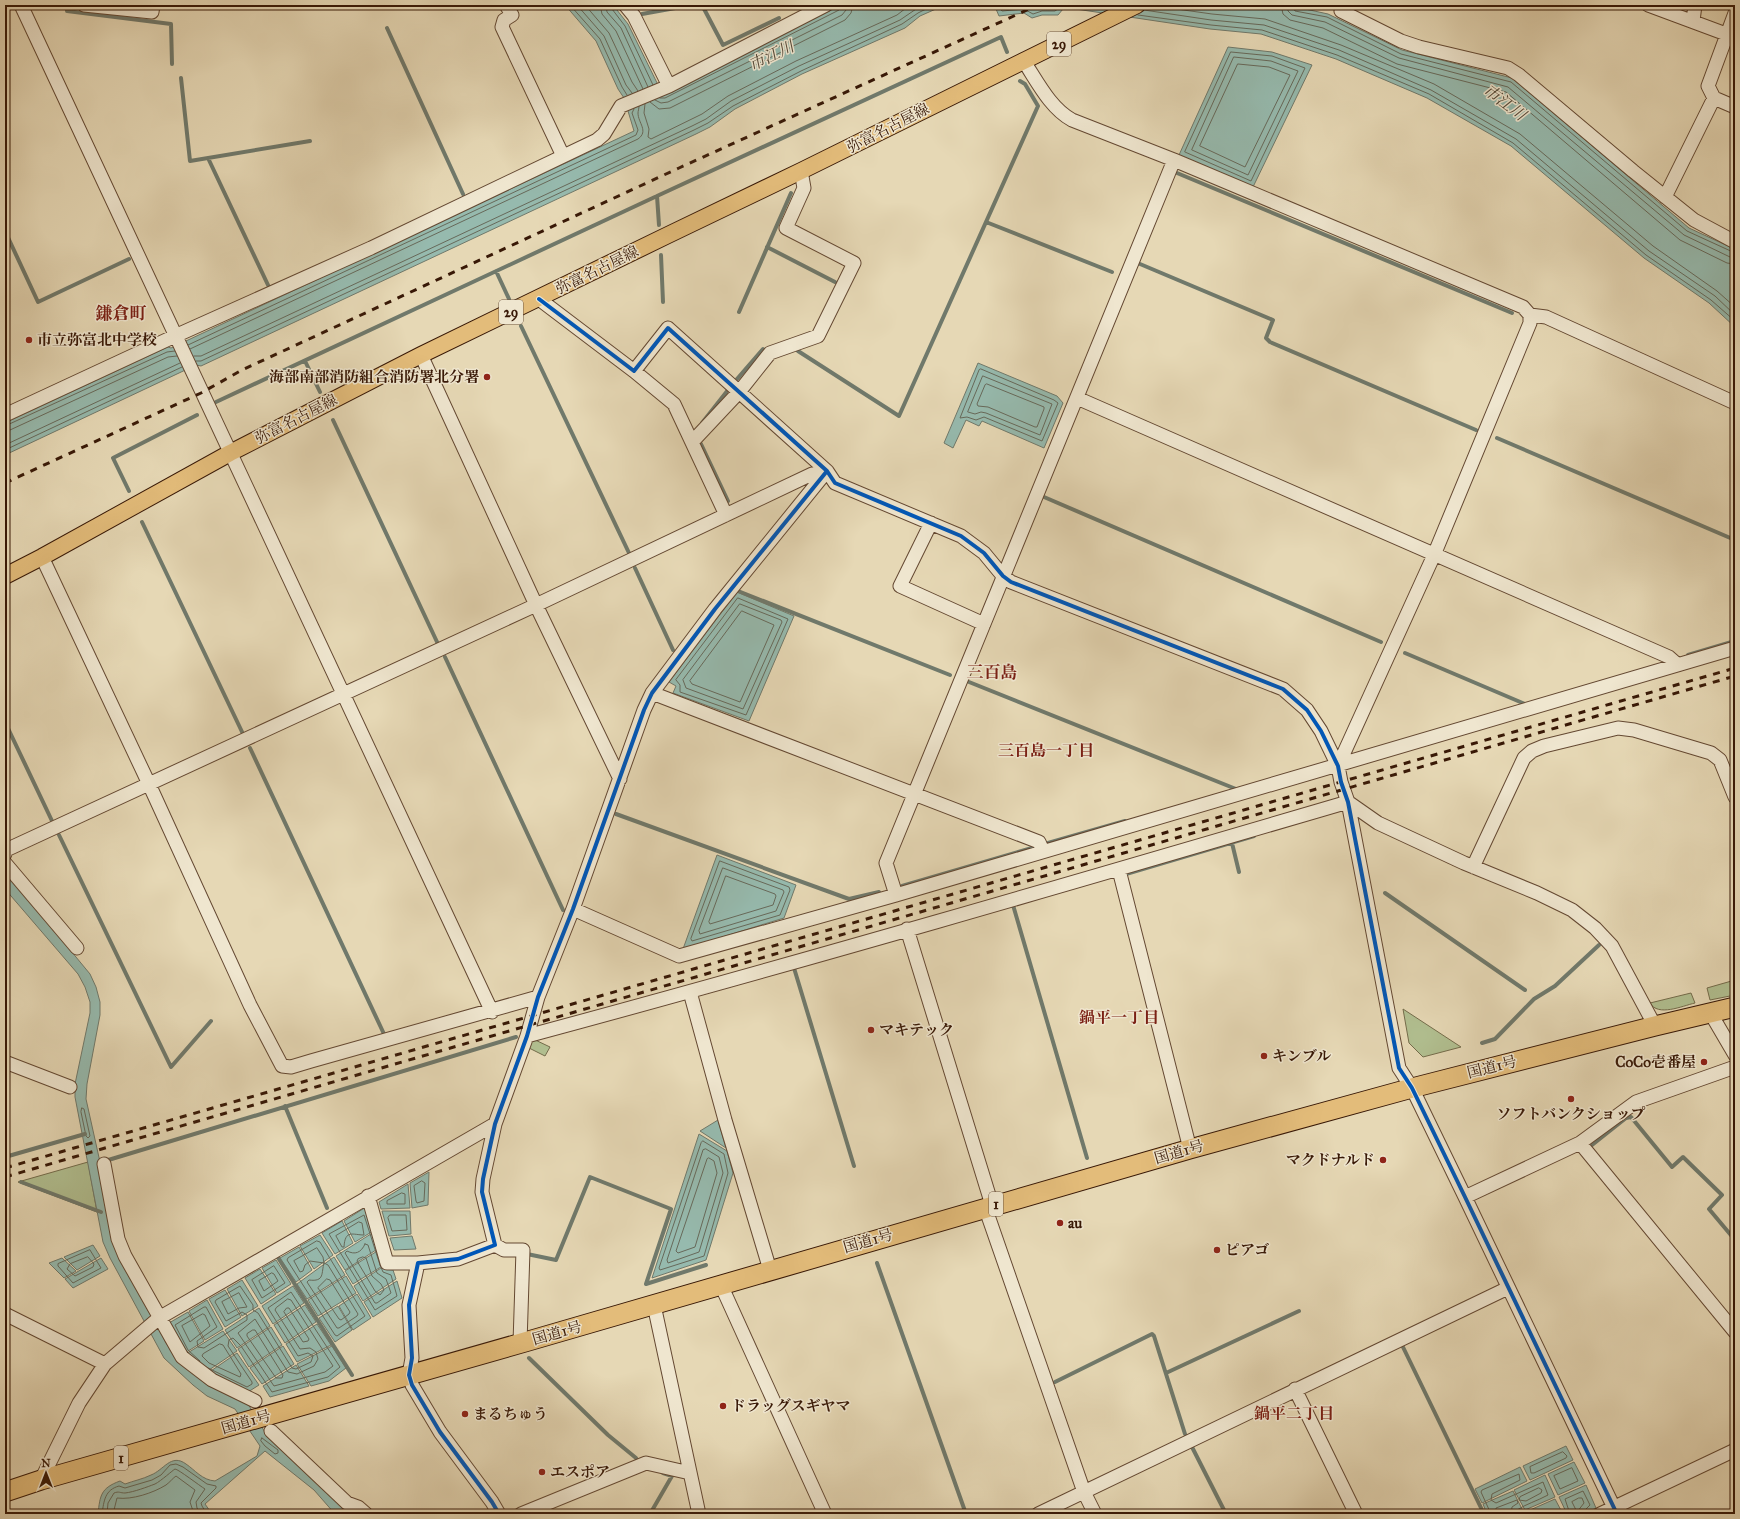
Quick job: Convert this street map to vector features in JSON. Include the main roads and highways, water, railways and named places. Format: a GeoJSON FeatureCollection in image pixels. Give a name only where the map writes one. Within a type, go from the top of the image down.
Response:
{"type":"FeatureCollection","features":[{"type":"Feature","properties":{"kind":"highway","name":"国道1号"},"geometry":{"type":"LineString","coordinates":[[5,1492],[41,1480],[520,1344],[1190,1148],[1412,1088],[1735,1007]]}},
{"type":"Feature","properties":{"kind":"main road","name":"弥富名古屋線"},"geometry":{"type":"LineString","coordinates":[[5,576],[230,453],[422,355],[668,234],[801,171],[1023,60],[1094,28],[1138,5]]}},
{"type":"Feature","properties":{"kind":"water","name":"市江川"},"geometry":{"type":"Polygon","coordinates":[[[565,5],[613,5],[628,24],[663,95],[841,5],[945,5],[920,16],[905,28],[802,74],[735,109],[710,127],[696,134],[201,366],[196,365],[5,455],[5,423],[168,347],[171,348],[634,131],[628,111],[630,107],[618,89],[596,41],[565,5]]]}},
{"type":"Feature","properties":{"kind":"water","name":"市江川"},"geometry":{"type":"Polygon","coordinates":[[[991,5],[1287,5],[1328,14],[1402,50],[1512,78],[1689,228],[1730,247],[1735,251],[1735,327],[1709,303],[1644,258],[1511,146],[1427,98],[1336,59],[1261,34],[1210,29],[1069,8],[1063,9],[1058,15],[1042,15],[1032,18],[1024,13],[999,16],[996,9],[991,5]]]}},
{"type":"Feature","properties":{"kind":"water"},"geometry":{"type":"Polygon","coordinates":[[[1228,47],[1272,52],[1312,65],[1253,187],[1179,155],[1228,47]]]}},
{"type":"Feature","properties":{"kind":"water"},"geometry":{"type":"Polygon","coordinates":[[[978,363],[1057,396],[1063,403],[1044,448],[982,421],[979,426],[966,420],[953,448],[944,443],[978,363]]]}},
{"type":"Feature","properties":{"kind":"water"},"geometry":{"type":"Polygon","coordinates":[[[737,592],[794,616],[749,721],[673,693],[676,686],[669,682],[737,592]]]}},
{"type":"Feature","properties":{"kind":"water"},"geometry":{"type":"Polygon","coordinates":[[[717,855],[796,885],[784,918],[683,949],[717,855]]]}},
{"type":"Feature","properties":{"kind":"water"},"geometry":{"type":"Polygon","coordinates":[[[5,871],[90,974],[96,987],[100,1002],[100,1015],[87,1084],[86,1099],[100,1162],[108,1218],[166,1343],[180,1361],[207,1385],[248,1404],[266,1434],[338,1501],[349,1514],[335,1514],[314,1490],[265,1451],[205,1504],[212,1514],[98,1514],[101,1497],[105,1490],[109,1486],[120,1481],[125,1484],[145,1478],[176,1460],[186,1464],[206,1479],[215,1481],[257,1456],[260,1446],[235,1409],[207,1396],[164,1358],[110,1258],[103,1242],[75,1097],[75,1084],[90,1013],[90,1002],[85,987],[78,974],[5,889],[5,871]]]}},
{"type":"Feature","properties":{"kind":"water"},"geometry":{"type":"Polygon","coordinates":[[[718,1120],[726,1148],[700,1131],[718,1120]]]}},
{"type":"Feature","properties":{"kind":"water"},"geometry":{"type":"Polygon","coordinates":[[[699,1134],[727,1151],[733,1173],[706,1260],[652,1278],[699,1134]]]}},
{"type":"Feature","properties":{"kind":"water"},"geometry":{"type":"Polygon","coordinates":[[[429,1172],[428,1205],[412,1208],[410,1183],[429,1172]]]}},
{"type":"Feature","properties":{"kind":"water"},"geometry":{"type":"Polygon","coordinates":[[[408,1184],[410,1208],[381,1209],[379,1202],[408,1184]]]}},
{"type":"Feature","properties":{"kind":"water"},"geometry":{"type":"Polygon","coordinates":[[[366,1207],[373,1231],[355,1242],[344,1221],[366,1207]]]}},
{"type":"Feature","properties":{"kind":"water"},"geometry":{"type":"Polygon","coordinates":[[[382,1211],[410,1211],[411,1234],[389,1236],[382,1211]]]}},
{"type":"Feature","properties":{"kind":"water"},"geometry":{"type":"Polygon","coordinates":[[[342,1221],[353,1243],[335,1254],[322,1233],[342,1221]]]}},
{"type":"Feature","properties":{"kind":"water"},"geometry":{"type":"Polygon","coordinates":[[[374,1232],[379,1248],[345,1270],[336,1256],[374,1232]]]}},
{"type":"Feature","properties":{"kind":"water"},"geometry":{"type":"Polygon","coordinates":[[[320,1235],[333,1255],[314,1269],[300,1246],[320,1235]]]}},
{"type":"Feature","properties":{"kind":"water"},"geometry":{"type":"Polygon","coordinates":[[[412,1236],[416,1249],[394,1250],[390,1238],[412,1236]]]}},
{"type":"Feature","properties":{"kind":"water"},"geometry":{"type":"Polygon","coordinates":[[[93,1245],[100,1256],[77,1270],[64,1257],[93,1245]]]}},
{"type":"Feature","properties":{"kind":"water"},"geometry":{"type":"Polygon","coordinates":[[[299,1247],[312,1270],[296,1282],[280,1258],[299,1247]]]}},
{"type":"Feature","properties":{"kind":"water"},"geometry":{"type":"Polygon","coordinates":[[[379,1250],[384,1265],[353,1284],[345,1271],[379,1250]]]}},
{"type":"Feature","properties":{"kind":"water"},"geometry":{"type":"Polygon","coordinates":[[[334,1257],[345,1275],[307,1299],[297,1284],[334,1257]]]}},
{"type":"Feature","properties":{"kind":"water"},"geometry":{"type":"Polygon","coordinates":[[[62,1258],[76,1271],[64,1278],[49,1263],[62,1258]]]}},
{"type":"Feature","properties":{"kind":"water"},"geometry":{"type":"Polygon","coordinates":[[[101,1258],[108,1269],[73,1288],[65,1279],[101,1258]]]}},
{"type":"Feature","properties":{"kind":"water"},"geometry":{"type":"Polygon","coordinates":[[[276,1260],[291,1284],[277,1293],[262,1268],[276,1260]]]}},
{"type":"Feature","properties":{"kind":"water"},"geometry":{"type":"Polygon","coordinates":[[[384,1266],[385,1269],[393,1270],[396,1279],[363,1301],[354,1286],[384,1266]]]}},
{"type":"Feature","properties":{"kind":"water"},"geometry":{"type":"Polygon","coordinates":[[[260,1269],[276,1294],[261,1304],[245,1278],[260,1269]]]}},
{"type":"Feature","properties":{"kind":"water"},"geometry":{"type":"Polygon","coordinates":[[[346,1276],[356,1293],[318,1316],[308,1300],[346,1276]]]}},
{"type":"Feature","properties":{"kind":"water"},"geometry":{"type":"Polygon","coordinates":[[[242,1280],[258,1306],[242,1316],[227,1289],[242,1280]]]}},
{"type":"Feature","properties":{"kind":"water"},"geometry":{"type":"Polygon","coordinates":[[[397,1281],[402,1298],[373,1317],[364,1302],[397,1281]]]}},
{"type":"Feature","properties":{"kind":"water"},"geometry":{"type":"Polygon","coordinates":[[[293,1286],[304,1303],[273,1324],[262,1306],[293,1286]]]}},
{"type":"Feature","properties":{"kind":"water"},"geometry":{"type":"Polygon","coordinates":[[[225,1290],[241,1317],[225,1327],[209,1299],[225,1290]]]}},
{"type":"Feature","properties":{"kind":"water"},"geometry":{"type":"Polygon","coordinates":[[[357,1294],[371,1318],[353,1330],[339,1306],[357,1294]]]}},
{"type":"Feature","properties":{"kind":"water"},"geometry":{"type":"Polygon","coordinates":[[[207,1300],[223,1329],[205,1340],[189,1311],[207,1300]]]}},
{"type":"Feature","properties":{"kind":"water"},"geometry":{"type":"Polygon","coordinates":[[[305,1305],[316,1322],[285,1343],[274,1325],[305,1305]]]}},
{"type":"Feature","properties":{"kind":"water"},"geometry":{"type":"Polygon","coordinates":[[[338,1306],[352,1330],[335,1342],[319,1318],[338,1306]]]}},
{"type":"Feature","properties":{"kind":"water"},"geometry":{"type":"Polygon","coordinates":[[[259,1308],[270,1326],[237,1348],[225,1330],[259,1308]]]}},
{"type":"Feature","properties":{"kind":"water"},"geometry":{"type":"Polygon","coordinates":[[[188,1312],[204,1341],[185,1353],[169,1323],[188,1312]]]}},
{"type":"Feature","properties":{"kind":"water"},"geometry":{"type":"Polygon","coordinates":[[[317,1324],[331,1345],[297,1362],[286,1344],[317,1324]]]}},
{"type":"Feature","properties":{"kind":"water"},"geometry":{"type":"Polygon","coordinates":[[[271,1327],[282,1345],[249,1367],[238,1349],[271,1327]]]}},
{"type":"Feature","properties":{"kind":"water"},"geometry":{"type":"Polygon","coordinates":[[[223,1331],[237,1351],[206,1372],[186,1354],[223,1331]]]}},
{"type":"Feature","properties":{"kind":"water"},"geometry":{"type":"Polygon","coordinates":[[[283,1346],[294,1364],[262,1384],[250,1368],[283,1346]]]}},
{"type":"Feature","properties":{"kind":"water"},"geometry":{"type":"Polygon","coordinates":[[[332,1346],[346,1368],[329,1381],[311,1386],[297,1364],[332,1346]]]}},
{"type":"Feature","properties":{"kind":"water"},"geometry":{"type":"Polygon","coordinates":[[[237,1353],[259,1385],[248,1392],[208,1373],[237,1353]]]}},
{"type":"Feature","properties":{"kind":"water"},"geometry":{"type":"Polygon","coordinates":[[[296,1365],[309,1386],[270,1397],[263,1386],[296,1365]]]}},
{"type":"Feature","properties":{"kind":"water"},"geometry":{"type":"Polygon","coordinates":[[[1566,1446],[1573,1460],[1530,1480],[1523,1466],[1566,1446]]]}},
{"type":"Feature","properties":{"kind":"water"},"geometry":{"type":"Polygon","coordinates":[[[1574,1462],[1585,1483],[1558,1495],[1548,1474],[1574,1462]]]}},
{"type":"Feature","properties":{"kind":"water"},"geometry":{"type":"Polygon","coordinates":[[[1520,1467],[1527,1481],[1482,1503],[1475,1489],[1520,1467]]]}},
{"type":"Feature","properties":{"kind":"water"},"geometry":{"type":"Polygon","coordinates":[[[1545,1475],[1555,1497],[1525,1510],[1514,1490],[1545,1475]]]}},
{"type":"Feature","properties":{"kind":"water"},"geometry":{"type":"Polygon","coordinates":[[[1586,1485],[1596,1508],[1584,1514],[1567,1514],[1559,1497],[1586,1485]]]}},
{"type":"Feature","properties":{"kind":"water"},"geometry":{"type":"Polygon","coordinates":[[[1513,1491],[1523,1511],[1516,1514],[1487,1514],[1483,1504],[1513,1491]]]}},
{"type":"Feature","properties":{"kind":"water"},"geometry":{"type":"Polygon","coordinates":[[[1555,1499],[1563,1514],[1521,1514],[1555,1499]]]}},
{"type":"Feature","properties":{"kind":"waterway"},"geometry":{"type":"LineString","coordinates":[[67,5],[67,11],[171,24],[172,64]]}},
{"type":"Feature","properties":{"kind":"waterway"},"geometry":{"type":"LineString","coordinates":[[642,14],[692,5]]}},
{"type":"Feature","properties":{"kind":"waterway"},"geometry":{"type":"LineString","coordinates":[[702,5],[723,45],[779,18]]}},
{"type":"Feature","properties":{"kind":"waterway"},"geometry":{"type":"LineString","coordinates":[[387,28],[463,194]]}},
{"type":"Feature","properties":{"kind":"waterway"},"geometry":{"type":"LineString","coordinates":[[216,402],[1001,37],[1007,52]]}},
{"type":"Feature","properties":{"kind":"waterway"},"geometry":{"type":"LineString","coordinates":[[181,78],[190,161],[310,141]]}},
{"type":"Feature","properties":{"kind":"waterway"},"geometry":{"type":"LineString","coordinates":[[798,351],[899,416],[1038,106],[1025,84],[1020,81]]}},
{"type":"Feature","properties":{"kind":"waterway"},"geometry":{"type":"LineString","coordinates":[[208,158],[268,285]]}},
{"type":"Feature","properties":{"kind":"waterway"},"geometry":{"type":"LineString","coordinates":[[1177,173],[1512,313]]}},
{"type":"Feature","properties":{"kind":"waterway"},"geometry":{"type":"LineString","coordinates":[[739,312],[791,193]]}},
{"type":"Feature","properties":{"kind":"waterway"},"geometry":{"type":"LineString","coordinates":[[657,196],[659,225]]}},
{"type":"Feature","properties":{"kind":"waterway"},"geometry":{"type":"LineString","coordinates":[[986,222],[1112,272]]}},
{"type":"Feature","properties":{"kind":"waterway"},"geometry":{"type":"LineString","coordinates":[[5,231],[38,302],[129,259]]}},
{"type":"Feature","properties":{"kind":"waterway"},"geometry":{"type":"LineString","coordinates":[[767,247],[835,282]]}},
{"type":"Feature","properties":{"kind":"waterway"},"geometry":{"type":"LineString","coordinates":[[661,255],[663,302]]}},
{"type":"Feature","properties":{"kind":"waterway"},"geometry":{"type":"LineString","coordinates":[[1140,264],[1273,320],[1266,338],[1270,342],[1476,430]]}},
{"type":"Feature","properties":{"kind":"waterway"},"geometry":{"type":"LineString","coordinates":[[496,271],[509,299]]}},
{"type":"Feature","properties":{"kind":"waterway"},"geometry":{"type":"LineString","coordinates":[[521,326],[629,553]]}},
{"type":"Feature","properties":{"kind":"waterway"},"geometry":{"type":"LineString","coordinates":[[737,379],[763,349]]}},
{"type":"Feature","properties":{"kind":"waterway"},"geometry":{"type":"LineString","coordinates":[[305,361],[320,392]]}},
{"type":"Feature","properties":{"kind":"waterway"},"geometry":{"type":"LineString","coordinates":[[702,423],[728,390]]}},
{"type":"Feature","properties":{"kind":"waterway"},"geometry":{"type":"LineString","coordinates":[[129,491],[113,458],[197,415]]}},
{"type":"Feature","properties":{"kind":"waterway"},"geometry":{"type":"LineString","coordinates":[[333,420],[438,644]]}},
{"type":"Feature","properties":{"kind":"waterway"},"geometry":{"type":"LineString","coordinates":[[1497,438],[1735,540]]}},
{"type":"Feature","properties":{"kind":"waterway"},"geometry":{"type":"LineString","coordinates":[[701,444],[728,501]]}},
{"type":"Feature","properties":{"kind":"waterway"},"geometry":{"type":"LineString","coordinates":[[1044,497],[1381,642]]}},
{"type":"Feature","properties":{"kind":"waterway"},"geometry":{"type":"LineString","coordinates":[[142,522],[244,736]]}},
{"type":"Feature","properties":{"kind":"waterway"},"geometry":{"type":"LineString","coordinates":[[635,568],[673,650]]}},
{"type":"Feature","properties":{"kind":"waterway"},"geometry":{"type":"LineString","coordinates":[[738,591],[950,675]]}},
{"type":"Feature","properties":{"kind":"waterway"},"geometry":{"type":"LineString","coordinates":[[1688,655],[1735,641]]}},
{"type":"Feature","properties":{"kind":"waterway"},"geometry":{"type":"LineString","coordinates":[[1405,653],[1525,704]]}},
{"type":"Feature","properties":{"kind":"waterway"},"geometry":{"type":"LineString","coordinates":[[445,657],[563,910]]}},
{"type":"Feature","properties":{"kind":"waterway"},"geometry":{"type":"LineString","coordinates":[[969,682],[1236,789]]}},
{"type":"Feature","properties":{"kind":"waterway"},"geometry":{"type":"LineString","coordinates":[[5,722],[53,823]]}},
{"type":"Feature","properties":{"kind":"waterway"},"geometry":{"type":"LineString","coordinates":[[250,748],[384,1034]]}},
{"type":"Feature","properties":{"kind":"waterway"},"geometry":{"type":"LineString","coordinates":[[616,814],[849,899],[879,892]]}},
{"type":"Feature","properties":{"kind":"waterway"},"geometry":{"type":"LineString","coordinates":[[1048,843],[1125,821]]}},
{"type":"Feature","properties":{"kind":"waterway"},"geometry":{"type":"LineString","coordinates":[[59,835],[171,1067],[211,1021]]}},
{"type":"Feature","properties":{"kind":"waterway"},"geometry":{"type":"LineString","coordinates":[[1126,874],[1254,836]]}},
{"type":"Feature","properties":{"kind":"waterway"},"geometry":{"type":"LineString","coordinates":[[1232,843],[1239,872]]}},
{"type":"Feature","properties":{"kind":"waterway"},"geometry":{"type":"LineString","coordinates":[[902,886],[1032,848]]}},
{"type":"Feature","properties":{"kind":"waterway"},"geometry":{"type":"LineString","coordinates":[[1385,893],[1525,990]]}},
{"type":"Feature","properties":{"kind":"waterway"},"geometry":{"type":"LineString","coordinates":[[1013,905],[1087,1158]]}},
{"type":"Feature","properties":{"kind":"waterway"},"geometry":{"type":"LineString","coordinates":[[1482,1043],[1495,1039],[1534,999],[1555,986],[1599,945]]}},
{"type":"Feature","properties":{"kind":"waterway"},"geometry":{"type":"LineString","coordinates":[[794,968],[854,1166]]}},
{"type":"Feature","properties":{"kind":"waterway"},"geometry":{"type":"LineString","coordinates":[[105,1161],[516,1037]]}},
{"type":"Feature","properties":{"kind":"waterway"},"geometry":{"type":"LineString","coordinates":[[285,1106],[327,1208]]}},
{"type":"Feature","properties":{"kind":"waterway"},"geometry":{"type":"LineString","coordinates":[[1592,1145],[1626,1118],[1631,1117],[1672,1167],[1683,1157],[1722,1195],[1709,1209],[1735,1240]]}},
{"type":"Feature","properties":{"kind":"waterway"},"geometry":{"type":"LineString","coordinates":[[5,1157],[85,1134]]}},
{"type":"Feature","properties":{"kind":"waterway"},"geometry":{"type":"LineString","coordinates":[[527,1254],[556,1260],[590,1177],[671,1209],[646,1284],[706,1265]]}},
{"type":"Feature","properties":{"kind":"waterway"},"geometry":{"type":"LineString","coordinates":[[21,1182],[101,1212]]}},
{"type":"Feature","properties":{"kind":"waterway"},"geometry":{"type":"LineString","coordinates":[[277,1256],[352,1375]]}},
{"type":"Feature","properties":{"kind":"waterway"},"geometry":{"type":"LineString","coordinates":[[877,1263],[966,1514]]}},
{"type":"Feature","properties":{"kind":"waterway"},"geometry":{"type":"LineString","coordinates":[[1166,1373],[1299,1311]]}},
{"type":"Feature","properties":{"kind":"waterway"},"geometry":{"type":"LineString","coordinates":[[1055,1382],[1152,1334],[1154,1336],[1185,1434]]}},
{"type":"Feature","properties":{"kind":"waterway"},"geometry":{"type":"LineString","coordinates":[[1402,1345],[1484,1514]]}},
{"type":"Feature","properties":{"kind":"waterway"},"geometry":{"type":"LineString","coordinates":[[529,1358],[608,1435],[636,1458]]}},
{"type":"Feature","properties":{"kind":"waterway"},"geometry":{"type":"LineString","coordinates":[[1192,1447],[1226,1514]]}},
{"type":"Feature","properties":{"kind":"waterway"},"geometry":{"type":"LineString","coordinates":[[650,1514],[672,1476],[663,1473]]}},
{"type":"Feature","properties":{"kind":"railway"},"geometry":{"type":"LineString","coordinates":[[5,483],[201,393],[242,370],[679,168],[1038,5]]}},
{"type":"Feature","properties":{"kind":"railway"},"geometry":{"type":"LineString","coordinates":[[5,1168],[1735,668]]}},
{"type":"Feature","properties":{"kind":"railway"},"geometry":{"type":"LineString","coordinates":[[5,1177],[1735,676]]}},
{"type":"Feature","properties":{"kind":"place","name":"市立弥富北中学校"},"geometry":{"type":"Point","coordinates":[29,340]}},
{"type":"Feature","properties":{"kind":"place","name":"海部南部消防組合消防署北分署"},"geometry":{"type":"Point","coordinates":[487,377]}},
{"type":"Feature","properties":{"kind":"place","name":"マキテック"},"geometry":{"type":"Point","coordinates":[871,1030]}},
{"type":"Feature","properties":{"kind":"place","name":"キンブル"},"geometry":{"type":"Point","coordinates":[1264,1056]}},
{"type":"Feature","properties":{"kind":"place","name":"CoCo壱番屋"},"geometry":{"type":"Point","coordinates":[1704,1062]}},
{"type":"Feature","properties":{"kind":"place","name":"ソフトバンクショップ"},"geometry":{"type":"Point","coordinates":[1571,1099]}},
{"type":"Feature","properties":{"kind":"place","name":"マクドナルド"},"geometry":{"type":"Point","coordinates":[1383,1160]}},
{"type":"Feature","properties":{"kind":"place","name":"au"},"geometry":{"type":"Point","coordinates":[1060,1223]}},
{"type":"Feature","properties":{"kind":"place","name":"ピアゴ"},"geometry":{"type":"Point","coordinates":[1217,1250]}},
{"type":"Feature","properties":{"kind":"place","name":"ドラッグスギヤマ"},"geometry":{"type":"Point","coordinates":[723,1406]}},
{"type":"Feature","properties":{"kind":"place","name":"まるちゅう"},"geometry":{"type":"Point","coordinates":[465,1414]}},
{"type":"Feature","properties":{"kind":"place","name":"エスポア"},"geometry":{"type":"Point","coordinates":[542,1472]}},
{"type":"Feature","properties":{"kind":"district","name":"鎌倉町"},"geometry":{"type":"Point","coordinates":[121,313]}},
{"type":"Feature","properties":{"kind":"district","name":"三百島"},"geometry":{"type":"Point","coordinates":[992,672]}},
{"type":"Feature","properties":{"kind":"district","name":"三百島一丁目"},"geometry":{"type":"Point","coordinates":[1046,750]}},
{"type":"Feature","properties":{"kind":"district","name":"鍋平一丁目"},"geometry":{"type":"Point","coordinates":[1119,1017]}},
{"type":"Feature","properties":{"kind":"district","name":"鍋平二丁目"},"geometry":{"type":"Point","coordinates":[1294,1413]}}]}
